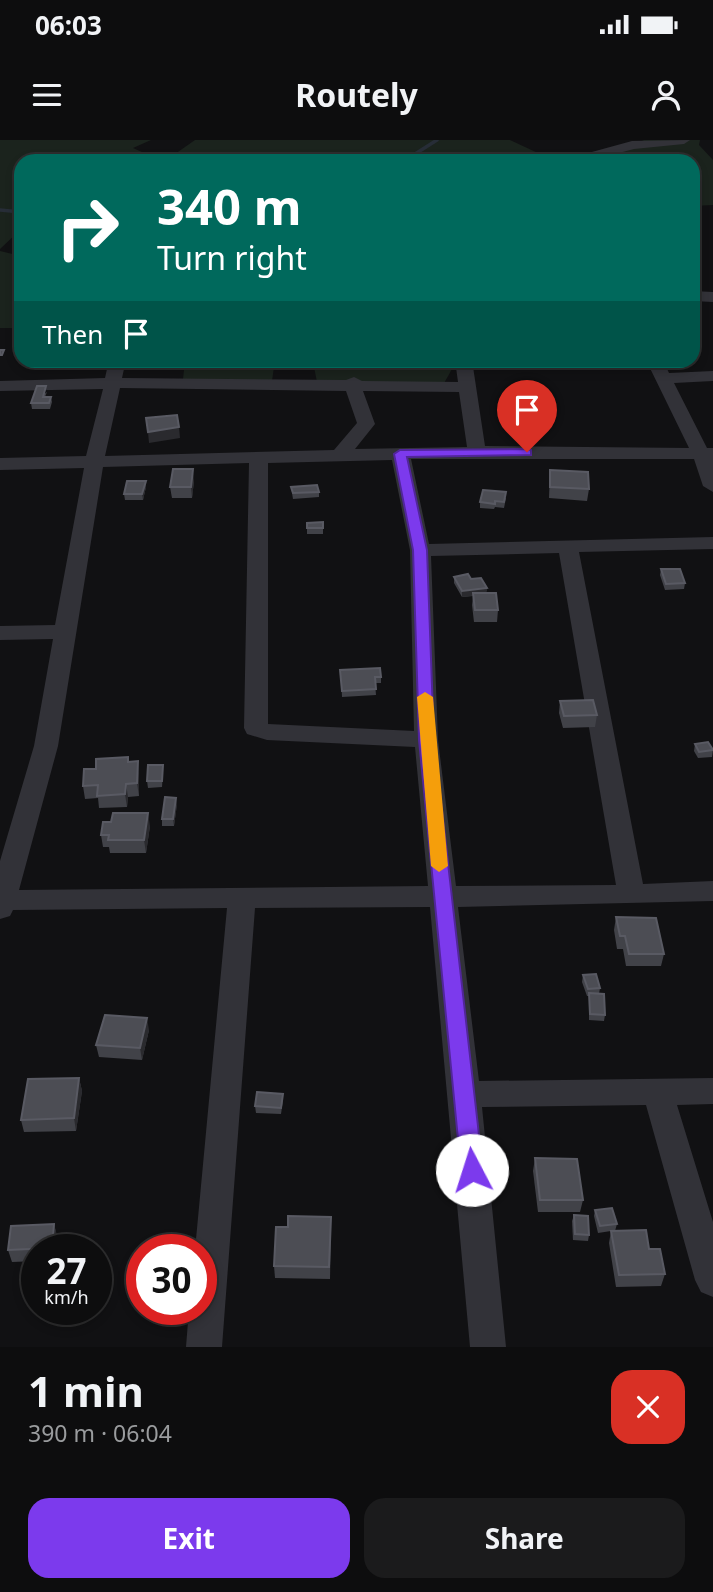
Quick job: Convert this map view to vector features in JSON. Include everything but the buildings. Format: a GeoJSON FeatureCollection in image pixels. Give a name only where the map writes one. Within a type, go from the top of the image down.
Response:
{"type":"FeatureCollection","features":[{"type":"Feature","properties":{"kind":"street"},"geometry":{"type":"LineString","coordinates":[[607,154],[632,145],[684,140]]}},
{"type":"Feature","properties":{"kind":"street"},"geometry":{"type":"LineString","coordinates":[[117,368],[94,463],[46,746],[1,903],[631,895],[713,891]]}},
{"type":"Feature","properties":{"kind":"street"},"geometry":{"type":"LineString","coordinates":[[464,368],[477,452]]}},
{"type":"Feature","properties":{"kind":"street"},"geometry":{"type":"LineString","coordinates":[[658,368],[707,454],[713,486]]}},
{"type":"Feature","properties":{"kind":"street"},"geometry":{"type":"LineString","coordinates":[[663,378],[713,376]]}},
{"type":"Feature","properties":{"kind":"street"},"geometry":{"type":"LineString","coordinates":[[0,386],[115,383],[465,387]]}},
{"type":"Feature","properties":{"kind":"street"},"geometry":{"type":"LineString","coordinates":[[340,455],[366,424],[353,384]]}},
{"type":"Feature","properties":{"kind":"street"},"geometry":{"type":"LineString","coordinates":[[0,464],[477,452],[707,454]]}},
{"type":"Feature","properties":{"kind":"street"},"geometry":{"type":"LineString","coordinates":[[400,454],[420,550],[426,740],[465,1094],[488,1347]]}},
{"type":"Feature","properties":{"kind":"street"},"geometry":{"type":"LineString","coordinates":[[259,457],[256,728],[267,732],[426,740]]}},
{"type":"Feature","properties":{"kind":"street"},"geometry":{"type":"LineString","coordinates":[[420,550],[713,542]]}},
{"type":"Feature","properties":{"kind":"street"},"geometry":{"type":"LineString","coordinates":[[568,548],[631,895]]}},
{"type":"Feature","properties":{"kind":"street"},"geometry":{"type":"LineString","coordinates":[[0,633],[64,632]]}},
{"type":"Feature","properties":{"kind":"street"},"geometry":{"type":"LineString","coordinates":[[204,1347],[242,899]]}},
{"type":"Feature","properties":{"kind":"street"},"geometry":{"type":"LineString","coordinates":[[657,1090],[713,1280]]}},
{"type":"Feature","properties":{"kind":"street"},"geometry":{"type":"LineString","coordinates":[[465,1094],[713,1091]]}},
{"type":"Feature","properties":{"kind":"shaded area"},"geometry":{"type":"Polygon","coordinates":[[[0,140],[151,140],[133,148],[146,154],[14,154],[14,236],[0,249],[0,140]]]}},
{"type":"Feature","properties":{"kind":"shaded area"},"geometry":{"type":"Polygon","coordinates":[[[195,140],[510,140],[540,154],[175,154],[195,140]]]}},
{"type":"Feature","properties":{"kind":"shaded area"},"geometry":{"type":"Polygon","coordinates":[[[642,140],[700,140],[699,145],[713,160],[713,205],[700,206],[700,154],[592,153],[648,143],[642,140]]]}},
{"type":"Feature","properties":{"kind":"shaded area"},"geometry":{"type":"Polygon","coordinates":[[[0,251],[14,254],[14,328],[0,328],[0,251]]]}},
{"type":"Feature","properties":{"kind":"shaded area"},"geometry":{"type":"Polygon","coordinates":[[[184,368],[274,368],[271,388],[182,388],[184,368]]]}},
{"type":"Feature","properties":{"kind":"shaded area"},"geometry":{"type":"Polygon","coordinates":[[[314,368],[452,369],[443,385],[317,382],[314,368]]]}},
{"type":"Feature","properties":{"kind":"waterway"},"geometry":{"type":"LineString","coordinates":[[415,154],[437,140]]}},
{"type":"Feature","properties":{"kind":"waterway"},"geometry":{"type":"LineString","coordinates":[[0,210],[14,211]]}},
{"type":"Feature","properties":{"kind":"slow traffic"},"geometry":{"type":"LineString","coordinates":[[425,697],[426,740],[439,866]]}},
{"type":"Feature","properties":{"kind":"route"},"geometry":{"type":"LineString","coordinates":[[472,1170],[426,740],[420,550],[400,454],[527,452]]}}]}
